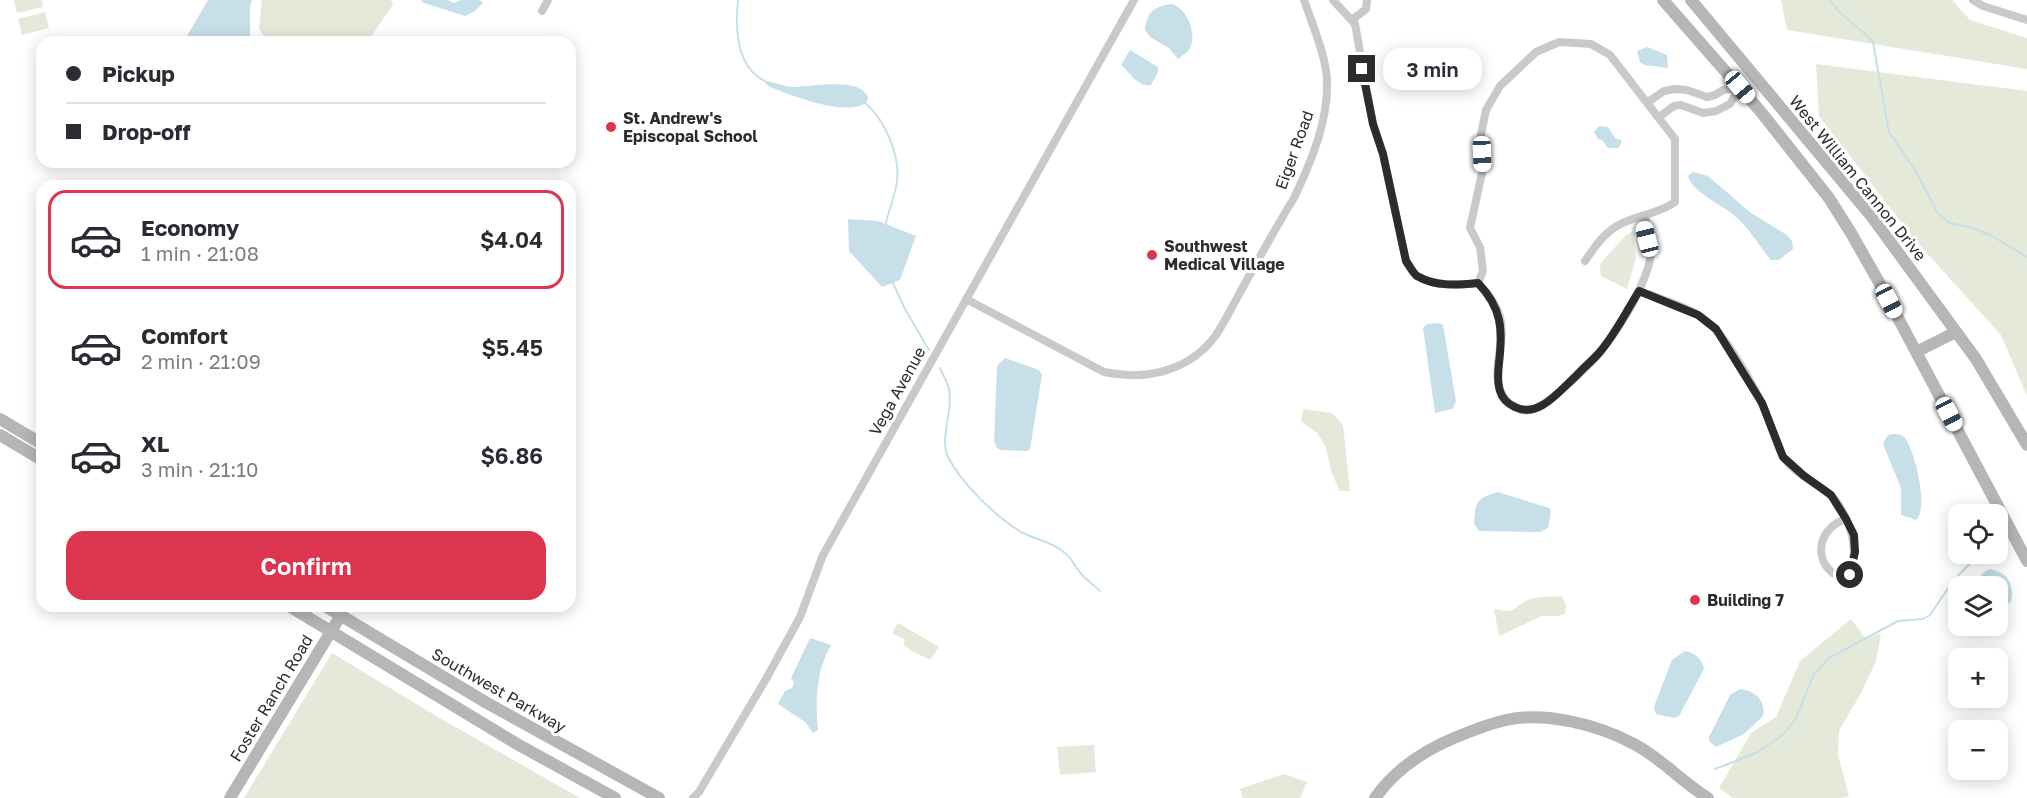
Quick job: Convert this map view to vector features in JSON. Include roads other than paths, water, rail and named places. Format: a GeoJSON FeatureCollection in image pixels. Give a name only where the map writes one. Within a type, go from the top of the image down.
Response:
{"type":"FeatureCollection","features":[{"type":"Feature","properties":{"kind":"main road","name":"West William Cannon Drive"},"geometry":{"type":"LineString","coordinates":[[1663,0],[1740,87],[1805,165],[1829,198],[1851,233],[1916,352],[2027,561]]}},
{"type":"Feature","properties":{"kind":"main road","name":"West William Cannon Drive"},"geometry":{"type":"LineString","coordinates":[[1691,0],[1872,217],[1976,359],[2027,445]]}},
{"type":"Feature","properties":{"kind":"main road"},"geometry":{"type":"LineString","coordinates":[[1740,87],[1756,78]]}},
{"type":"Feature","properties":{"kind":"main road"},"geometry":{"type":"LineString","coordinates":[[1916,352],[1956,332]]}},
{"type":"Feature","properties":{"kind":"main road"},"geometry":{"type":"LineString","coordinates":[[0,412],[36,433]]}},
{"type":"Feature","properties":{"kind":"main road"},"geometry":{"type":"LineString","coordinates":[[0,419],[36,440]]}},
{"type":"Feature","properties":{"kind":"main road"},"geometry":{"type":"LineString","coordinates":[[0,435],[36,456]]}},
{"type":"Feature","properties":{"kind":"main road"},"geometry":{"type":"LineString","coordinates":[[299,612],[517,744],[615,798]]}},
{"type":"Feature","properties":{"kind":"main road","name":"Southwest Parkway"},"geometry":{"type":"LineString","coordinates":[[336,612],[487,703],[658,798]]}},
{"type":"Feature","properties":{"kind":"main road","name":"Foster Ranch Road"},"geometry":{"type":"LineString","coordinates":[[230,798],[341,615]]}},
{"type":"Feature","properties":{"kind":"main road"},"geometry":{"type":"LineString","coordinates":[[1375,798],[1397,772],[1432,747],[1481,727],[1508,719],[1535,718],[1582,723],[1633,743],[1708,798]]}},
{"type":"Feature","properties":{"kind":"street"},"geometry":{"type":"LineString","coordinates":[[542,11],[548,0]]}},
{"type":"Feature","properties":{"kind":"street","name":"Vega Avenue"},"geometry":{"type":"LineString","coordinates":[[693,798],[699,792],[800,617],[823,555],[1134,0]]}},
{"type":"Feature","properties":{"kind":"street","name":"Eiger Road"},"geometry":{"type":"LineString","coordinates":[[966,299],[1104,372],[1131,376],[1160,373],[1182,365],[1196,355],[1215,336],[1294,198],[1304,178],[1320,129],[1326,100],[1326,70],[1304,0]]}},
{"type":"Feature","properties":{"kind":"street"},"geometry":{"type":"LineString","coordinates":[[1334,0],[1355,24],[1373,124],[1383,154],[1406,261],[1416,275],[1435,283],[1457,286],[1478,283]]}},
{"type":"Feature","properties":{"kind":"street"},"geometry":{"type":"LineString","coordinates":[[1352,20],[1366,9],[1367,0]]}},
{"type":"Feature","properties":{"kind":"street"},"geometry":{"type":"LineString","coordinates":[[1973,0],[2027,20]]}},
{"type":"Feature","properties":{"kind":"street"},"geometry":{"type":"LineString","coordinates":[[1478,283],[1483,271],[1480,247],[1470,228],[1482,173],[1481,134],[1485,110],[1500,86],[1536,52],[1559,42],[1591,44],[1610,55],[1675,139],[1675,202],[1667,208],[1617,226],[1603,236],[1585,261]]}},
{"type":"Feature","properties":{"kind":"street"},"geometry":{"type":"LineString","coordinates":[[1648,102],[1664,91],[1675,89],[1687,90],[1707,97],[1722,90],[1740,87]]}},
{"type":"Feature","properties":{"kind":"street"},"geometry":{"type":"LineString","coordinates":[[1659,117],[1674,106],[1681,105],[1703,113],[1716,111],[1730,104],[1740,87]]}},
{"type":"Feature","properties":{"kind":"street"},"geometry":{"type":"LineString","coordinates":[[1478,283],[1490,295],[1500,318],[1501,350],[1498,378],[1500,390],[1505,400],[1512,406],[1520,410],[1532,410],[1547,403],[1600,353],[1639,291],[1651,252],[1644,226],[1646,216]]}},
{"type":"Feature","properties":{"kind":"street"},"geometry":{"type":"LineString","coordinates":[[1639,291],[1698,315],[1716,329],[1762,403],[1783,457],[1831,495],[1846,519],[1854,535],[1855,552],[1850,575],[1845,579],[1834,576],[1825,566],[1822,557],[1822,543],[1825,532],[1836,522],[1846,519]]}},
{"type":"Feature","properties":{"kind":"water"},"geometry":{"type":"Polygon","coordinates":[[[208,0],[252,0],[250,36],[187,36],[208,0]]]}},
{"type":"Feature","properties":{"kind":"water"},"geometry":{"type":"Polygon","coordinates":[[[421,0],[448,0],[454,3],[461,0],[480,0],[483,3],[475,11],[465,16],[421,0]]]}},
{"type":"Feature","properties":{"kind":"water"},"geometry":{"type":"Polygon","coordinates":[[[1172,4],[1183,11],[1192,31],[1192,44],[1189,50],[1178,59],[1169,48],[1150,37],[1145,30],[1148,18],[1153,11],[1161,6],[1172,4]]]}},
{"type":"Feature","properties":{"kind":"water"},"geometry":{"type":"Polygon","coordinates":[[[1647,47],[1667,55],[1668,68],[1644,65],[1640,62],[1637,51],[1647,47]]]}},
{"type":"Feature","properties":{"kind":"water"},"geometry":{"type":"Polygon","coordinates":[[[1130,50],[1158,67],[1158,72],[1151,85],[1138,82],[1121,65],[1130,50]]]}},
{"type":"Feature","properties":{"kind":"water"},"geometry":{"type":"Polygon","coordinates":[[[768,81],[792,87],[846,85],[864,91],[868,98],[866,103],[857,107],[832,106],[777,90],[766,84],[768,81]]]}},
{"type":"Feature","properties":{"kind":"water"},"geometry":{"type":"Polygon","coordinates":[[[1599,126],[1608,127],[1615,138],[1621,140],[1618,148],[1608,148],[1603,141],[1598,139],[1594,132],[1599,126]]]}},
{"type":"Feature","properties":{"kind":"water"},"geometry":{"type":"Polygon","coordinates":[[[1693,172],[1708,176],[1751,213],[1787,235],[1792,241],[1793,249],[1779,260],[1771,260],[1740,221],[1695,187],[1688,176],[1693,172]]]}},
{"type":"Feature","properties":{"kind":"water"},"geometry":{"type":"Polygon","coordinates":[[[848,219],[878,221],[916,236],[900,280],[882,287],[849,251],[848,219]]]}},
{"type":"Feature","properties":{"kind":"water"},"geometry":{"type":"Polygon","coordinates":[[[1427,324],[1443,325],[1456,401],[1453,409],[1435,413],[1423,328],[1427,324]]]}},
{"type":"Feature","properties":{"kind":"water"},"geometry":{"type":"Polygon","coordinates":[[[1005,358],[1039,370],[1042,375],[1030,449],[1027,451],[1001,450],[997,448],[994,441],[997,366],[1005,358]]]}},
{"type":"Feature","properties":{"kind":"water"},"geometry":{"type":"Polygon","coordinates":[[[1892,434],[1905,438],[1913,455],[1921,493],[1920,514],[1916,520],[1901,515],[1901,488],[1883,444],[1887,436],[1892,434]]]}},
{"type":"Feature","properties":{"kind":"water"},"geometry":{"type":"Polygon","coordinates":[[[1498,492],[1549,508],[1551,511],[1548,528],[1540,532],[1479,531],[1474,524],[1476,506],[1481,499],[1498,492]]]}},
{"type":"Feature","properties":{"kind":"water"},"geometry":{"type":"Polygon","coordinates":[[[1991,569],[2005,576],[1981,576],[1991,569]]]}},
{"type":"Feature","properties":{"kind":"water"},"geometry":{"type":"Polygon","coordinates":[[[2008,580],[2012,592],[2010,603],[2008,603],[2008,580]]]}},
{"type":"Feature","properties":{"kind":"water"},"geometry":{"type":"Polygon","coordinates":[[[810,638],[831,645],[822,665],[817,697],[818,730],[813,733],[805,722],[778,704],[785,691],[792,688],[794,683],[791,678],[810,638]]]}},
{"type":"Feature","properties":{"kind":"water"},"geometry":{"type":"Polygon","coordinates":[[[1685,651],[1697,657],[1704,669],[1679,716],[1674,718],[1656,714],[1655,704],[1672,660],[1685,651]]]}},
{"type":"Feature","properties":{"kind":"water"},"geometry":{"type":"Polygon","coordinates":[[[1740,689],[1758,697],[1763,705],[1763,716],[1744,734],[1716,747],[1709,741],[1709,737],[1730,695],[1740,689]]]}},
{"type":"Feature","properties":{"kind":"waterway"},"geometry":{"type":"LineString","coordinates":[[738,0],[738,36],[744,59],[758,77],[769,83]]}},
{"type":"Feature","properties":{"kind":"waterway"},"geometry":{"type":"LineString","coordinates":[[1830,0],[1839,12],[1873,42],[1889,132],[1916,171],[1937,212],[1950,223],[1973,228],[1992,236],[2027,257]]}},
{"type":"Feature","properties":{"kind":"waterway"},"geometry":{"type":"LineString","coordinates":[[864,102],[872,109],[890,138],[896,160],[897,181],[885,227]]}},
{"type":"Feature","properties":{"kind":"waterway"},"geometry":{"type":"LineString","coordinates":[[892,281],[929,350]]}},
{"type":"Feature","properties":{"kind":"waterway"},"geometry":{"type":"LineString","coordinates":[[940,368],[949,389],[950,406],[945,441],[948,457],[954,467],[980,499],[1001,517],[1021,532],[1061,550],[1083,576],[1100,591]]}},
{"type":"Feature","properties":{"kind":"waterway"},"geometry":{"type":"LineString","coordinates":[[1715,769],[1756,753],[1784,734],[1796,718],[1814,674],[1829,658],[1898,621],[1923,619],[1930,615],[1953,581],[1969,564]]}},
{"type":"Feature","properties":{"kind":"place","name":"St. Andrew's Episcopal School"},"geometry":{"type":"Point","coordinates":[611,127]}},
{"type":"Feature","properties":{"kind":"place","name":"Southwest Medical Village"},"geometry":{"type":"Point","coordinates":[1152,255]}},
{"type":"Feature","properties":{"kind":"place","name":"Building 7"},"geometry":{"type":"Point","coordinates":[1695,600]}}]}
